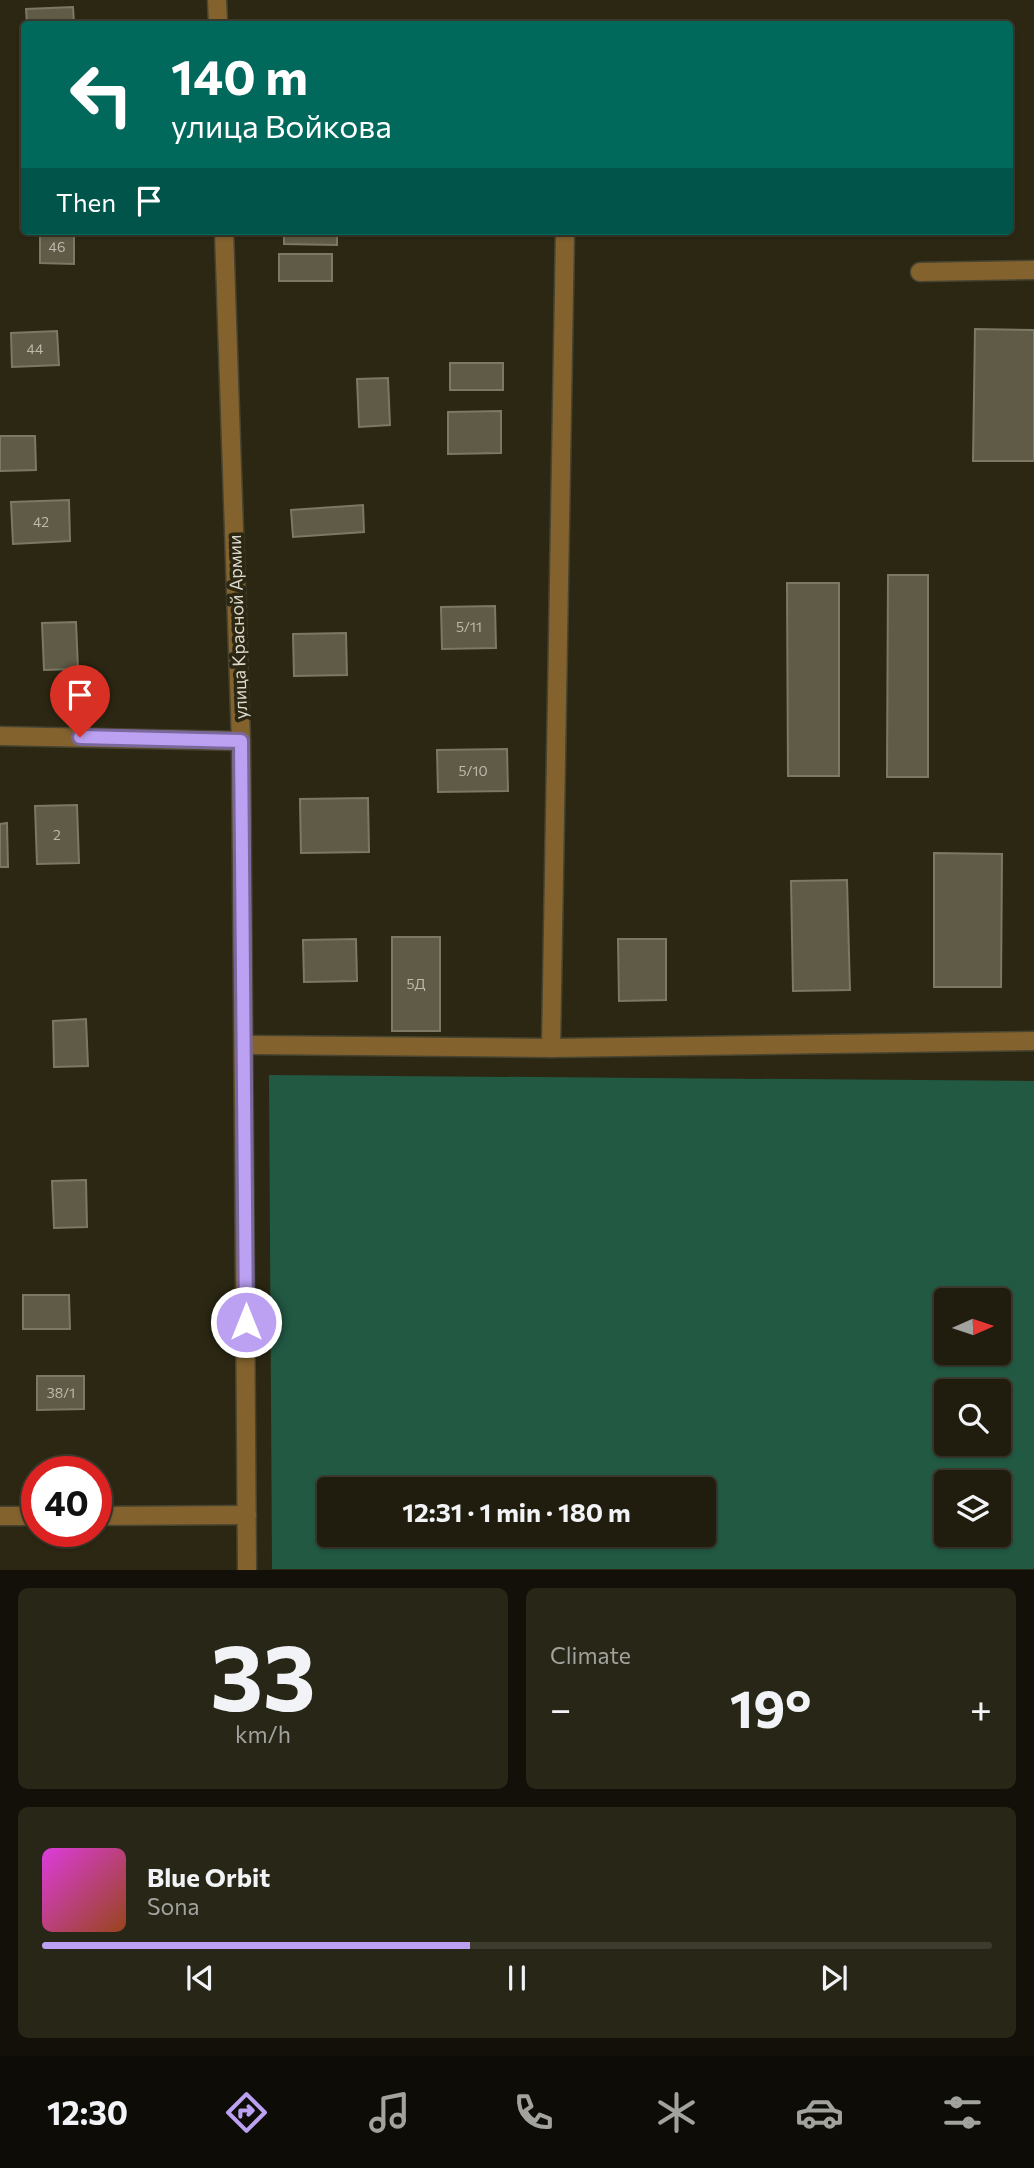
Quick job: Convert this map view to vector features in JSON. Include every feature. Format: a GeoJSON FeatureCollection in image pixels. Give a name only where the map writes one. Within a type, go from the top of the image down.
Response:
{"type":"FeatureCollection","features":[{"type":"Feature","properties":{"kind":"street"},"geometry":{"type":"LineString","coordinates":[[217,0],[218,21]]}},
{"type":"Feature","properties":{"kind":"street","name":"улица Красной Армии"},"geometry":{"type":"LineString","coordinates":[[224,235],[241,741],[247,1570]]}},
{"type":"Feature","properties":{"kind":"street"},"geometry":{"type":"LineString","coordinates":[[551,1048],[565,235]]}},
{"type":"Feature","properties":{"kind":"street"},"geometry":{"type":"LineString","coordinates":[[920,272],[1034,271]]}},
{"type":"Feature","properties":{"kind":"street"},"geometry":{"type":"LineString","coordinates":[[0,736],[241,741]]}},
{"type":"Feature","properties":{"kind":"street"},"geometry":{"type":"LineString","coordinates":[[244,1045],[551,1048],[1034,1041]]}},
{"type":"Feature","properties":{"kind":"street"},"geometry":{"type":"LineString","coordinates":[[112,1516],[247,1515]]}},
{"type":"Feature","properties":{"kind":"street"},"geometry":{"type":"LineString","coordinates":[[0,1516],[21,1516]]}},
{"type":"Feature","properties":{"kind":"green space"},"geometry":{"type":"Polygon","coordinates":[[[269,1075],[1034,1081],[1034,1569],[272,1569],[269,1075]]]}},
{"type":"Feature","properties":{"kind":"building"},"geometry":{"type":"Polygon","coordinates":[[[73,7],[74,21],[27,21],[26,9],[73,7]]]}},
{"type":"Feature","properties":{"kind":"building"},"geometry":{"type":"Polygon","coordinates":[[[40,235],[74,235],[74,264],[40,263],[40,235]]]}},
{"type":"Feature","properties":{"kind":"building"},"geometry":{"type":"Polygon","coordinates":[[[284,235],[337,235],[337,245],[284,244],[284,235]]]}},
{"type":"Feature","properties":{"kind":"building"},"geometry":{"type":"Polygon","coordinates":[[[279,254],[332,254],[332,281],[279,281],[279,254]]]}},
{"type":"Feature","properties":{"kind":"building"},"geometry":{"type":"Polygon","coordinates":[[[975,329],[1034,330],[1034,461],[973,461],[975,329]]]}},
{"type":"Feature","properties":{"kind":"building"},"geometry":{"type":"Polygon","coordinates":[[[57,331],[59,365],[12,367],[11,333],[57,331]]]}},
{"type":"Feature","properties":{"kind":"building"},"geometry":{"type":"Polygon","coordinates":[[[450,363],[503,363],[503,390],[450,390],[450,363]]]}},
{"type":"Feature","properties":{"kind":"building"},"geometry":{"type":"Polygon","coordinates":[[[388,378],[390,425],[359,427],[357,379],[388,378]]]}},
{"type":"Feature","properties":{"kind":"building"},"geometry":{"type":"Polygon","coordinates":[[[501,411],[501,453],[448,454],[448,412],[501,411]]]}},
{"type":"Feature","properties":{"kind":"building"},"geometry":{"type":"Polygon","coordinates":[[[0,436],[35,436],[36,470],[0,471],[0,436]]]}},
{"type":"Feature","properties":{"kind":"building"},"geometry":{"type":"Polygon","coordinates":[[[69,500],[70,541],[13,544],[11,502],[69,500]]]}},
{"type":"Feature","properties":{"kind":"building"},"geometry":{"type":"Polygon","coordinates":[[[363,505],[364,532],[293,537],[291,510],[363,505]]]}},
{"type":"Feature","properties":{"kind":"building"},"geometry":{"type":"Polygon","coordinates":[[[888,575],[928,575],[928,777],[887,777],[888,575]]]}},
{"type":"Feature","properties":{"kind":"building"},"geometry":{"type":"Polygon","coordinates":[[[787,583],[839,583],[839,776],[788,776],[787,583]]]}},
{"type":"Feature","properties":{"kind":"building"},"geometry":{"type":"Polygon","coordinates":[[[495,606],[496,648],[442,649],[441,607],[495,606]]]}},
{"type":"Feature","properties":{"kind":"building"},"geometry":{"type":"Polygon","coordinates":[[[76,622],[78,669],[44,670],[42,623],[76,622]]]}},
{"type":"Feature","properties":{"kind":"building"},"geometry":{"type":"Polygon","coordinates":[[[346,633],[347,675],[294,676],[293,634],[346,633]]]}},
{"type":"Feature","properties":{"kind":"building"},"geometry":{"type":"Polygon","coordinates":[[[507,749],[508,791],[438,792],[437,750],[507,749]]]}},
{"type":"Feature","properties":{"kind":"building"},"geometry":{"type":"Polygon","coordinates":[[[368,798],[369,852],[301,853],[300,799],[368,798]]]}},
{"type":"Feature","properties":{"kind":"building"},"geometry":{"type":"Polygon","coordinates":[[[77,805],[79,863],[37,864],[35,806],[77,805]]]}},
{"type":"Feature","properties":{"kind":"building"},"geometry":{"type":"Polygon","coordinates":[[[7,823],[8,867],[0,867],[0,824],[7,823]]]}},
{"type":"Feature","properties":{"kind":"building"},"geometry":{"type":"Polygon","coordinates":[[[934,853],[1002,854],[1001,987],[934,987],[934,853]]]}},
{"type":"Feature","properties":{"kind":"building"},"geometry":{"type":"Polygon","coordinates":[[[847,880],[850,990],[793,991],[791,881],[847,880]]]}},
{"type":"Feature","properties":{"kind":"building"},"geometry":{"type":"Polygon","coordinates":[[[392,937],[440,937],[440,1031],[392,1031],[392,937]]]}},
{"type":"Feature","properties":{"kind":"building"},"geometry":{"type":"Polygon","coordinates":[[[356,939],[357,981],[304,982],[303,940],[356,939]]]}},
{"type":"Feature","properties":{"kind":"building"},"geometry":{"type":"Polygon","coordinates":[[[618,939],[666,939],[666,1000],[619,1001],[618,939]]]}},
{"type":"Feature","properties":{"kind":"building"},"geometry":{"type":"Polygon","coordinates":[[[86,1019],[88,1066],[54,1067],[53,1021],[86,1019]]]}},
{"type":"Feature","properties":{"kind":"building"},"geometry":{"type":"Polygon","coordinates":[[[86,1180],[87,1227],[54,1228],[52,1181],[86,1180]]]}},
{"type":"Feature","properties":{"kind":"building"},"geometry":{"type":"Polygon","coordinates":[[[23,1295],[69,1295],[70,1329],[23,1329],[23,1295]]]}},
{"type":"Feature","properties":{"kind":"building"},"geometry":{"type":"Polygon","coordinates":[[[37,1376],[84,1376],[84,1409],[37,1410],[37,1376]]]}},
{"type":"Feature","properties":{"kind":"route"},"geometry":{"type":"LineString","coordinates":[[80,737],[241,741],[246,1322]]}}]}
